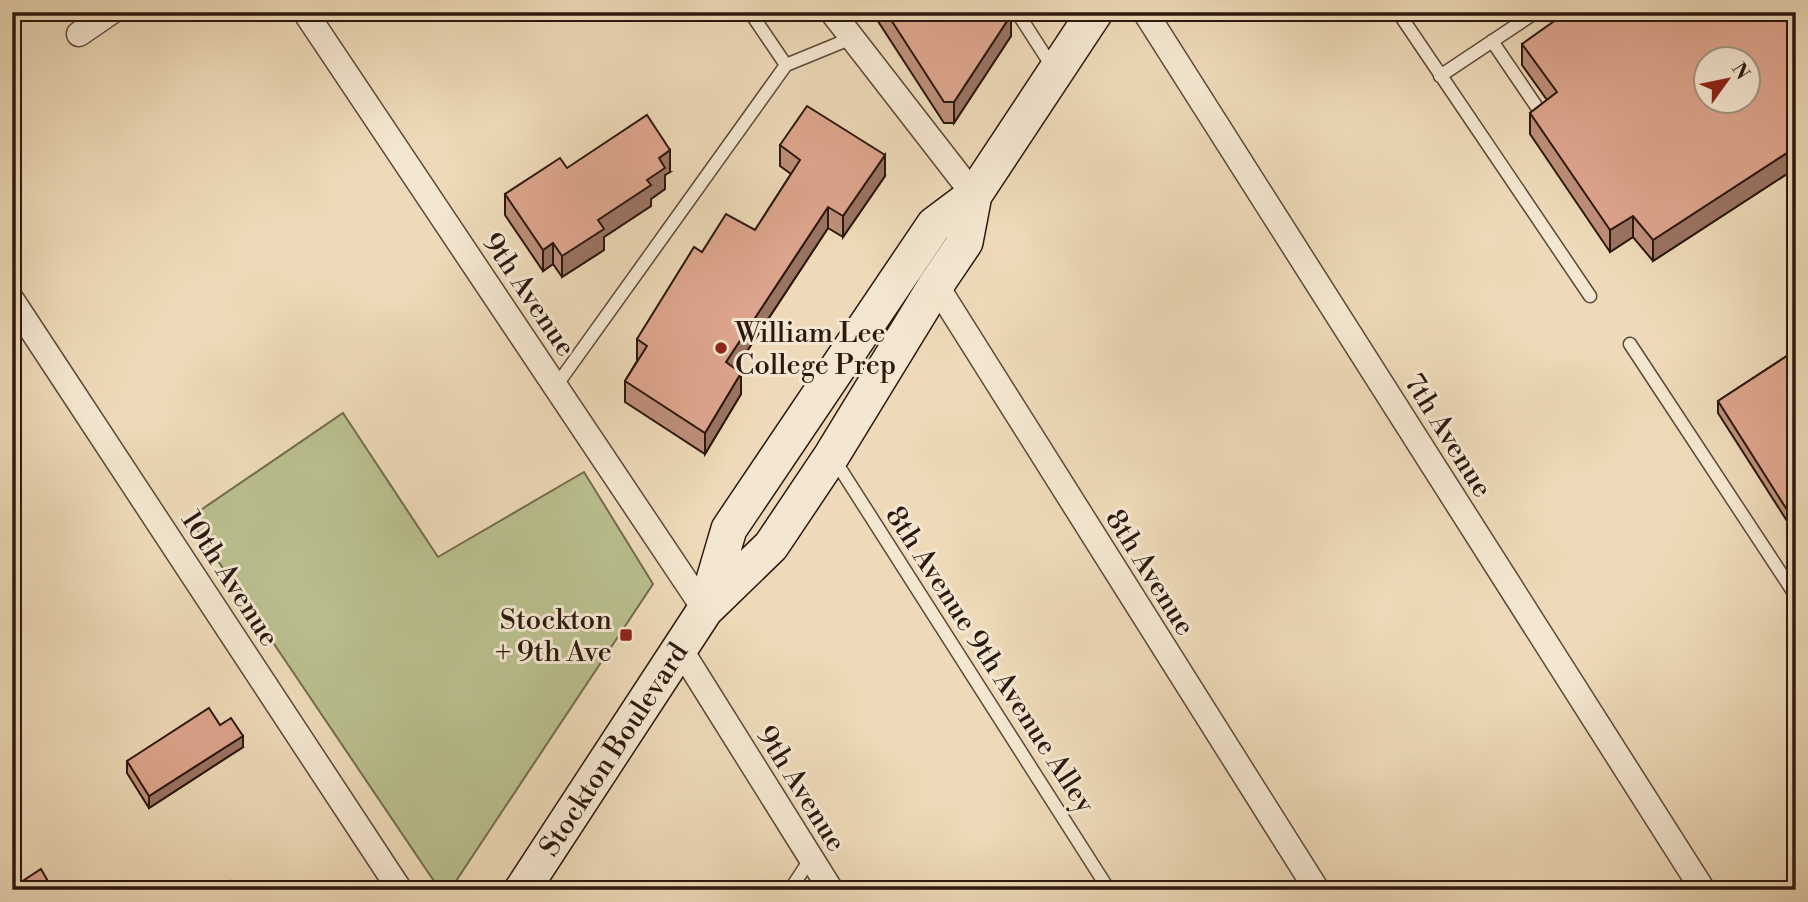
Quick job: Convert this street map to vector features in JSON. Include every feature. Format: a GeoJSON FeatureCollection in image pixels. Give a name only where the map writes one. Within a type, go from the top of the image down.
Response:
{"type":"FeatureCollection","features":[{"type":"Feature","properties":{"kind":"main road","name":"Stockton Boulevard"},"geometry":{"type":"LineString","coordinates":[[705,610],[729,529],[934,225],[974,195],[1095,12]]}},
{"type":"Feature","properties":{"kind":"main road","name":"Stockton Boulevard"},"geometry":{"type":"LineString","coordinates":[[522,890],[705,610],[771,546],[832,455],[965,242],[974,195]]}},
{"type":"Feature","properties":{"kind":"street"},"geometry":{"type":"LineString","coordinates":[[79,34],[111,12]]}},
{"type":"Feature","properties":{"kind":"street","name":"9th Avenue"},"geometry":{"type":"LineString","coordinates":[[305,12],[705,610]]}},
{"type":"Feature","properties":{"kind":"street"},"geometry":{"type":"LineString","coordinates":[[832,12],[974,195]]}},
{"type":"Feature","properties":{"kind":"street","name":"7th Avenue"},"geometry":{"type":"LineString","coordinates":[[1145,12],[1703,890]]}},
{"type":"Feature","properties":{"kind":"street","name":"8th Avenue"},"geometry":{"type":"LineString","coordinates":[[936,285],[1317,890]]}},
{"type":"Feature","properties":{"kind":"street","name":"10th Avenue"},"geometry":{"type":"LineString","coordinates":[[12,300],[400,890]]}},
{"type":"Feature","properties":{"kind":"street","name":"9th Avenue"},"geometry":{"type":"LineString","coordinates":[[679,647],[831,890]]}},
{"type":"Feature","properties":{"kind":"lane"},"geometry":{"type":"LineString","coordinates":[[750,12],[786,65]]}},
{"type":"Feature","properties":{"kind":"lane"},"geometry":{"type":"LineString","coordinates":[[1017,12],[1056,72]]}},
{"type":"Feature","properties":{"kind":"lane"},"geometry":{"type":"LineString","coordinates":[[1398,12],[1590,296]]}},
{"type":"Feature","properties":{"kind":"lane"},"geometry":{"type":"LineString","coordinates":[[1440,76],[1536,12]]}},
{"type":"Feature","properties":{"kind":"lane"},"geometry":{"type":"LineString","coordinates":[[556,386],[786,65],[852,38]]}},
{"type":"Feature","properties":{"kind":"lane"},"geometry":{"type":"LineString","coordinates":[[1492,41],[1554,132]]}},
{"type":"Feature","properties":{"kind":"lane"},"geometry":{"type":"LineString","coordinates":[[1630,344],[1793,588]]}},
{"type":"Feature","properties":{"kind":"lane","name":"8th Avenue 9th Avenue Alley"},"geometry":{"type":"LineString","coordinates":[[832,455],[1109,890]]}},
{"type":"Feature","properties":{"kind":"lane"},"geometry":{"type":"LineString","coordinates":[[790,890],[811,858]]}},
{"type":"Feature","properties":{"kind":"green space"},"geometry":{"type":"Polygon","coordinates":[[[343,413],[438,557],[584,472],[653,584],[450,890],[440,890],[189,518],[343,413]]]}},
{"type":"Feature","properties":{"kind":"building"},"geometry":{"type":"Polygon","coordinates":[[[886,12],[1011,12],[1011,15],[954,102],[944,102],[886,12]]]}},
{"type":"Feature","properties":{"kind":"building"},"geometry":{"type":"Polygon","coordinates":[[[1567,12],[1796,12],[1796,147],[1653,240],[1633,216],[1610,230],[1530,113],[1557,92],[1522,44],[1567,12]]]}},
{"type":"Feature","properties":{"kind":"building"},"geometry":{"type":"Polygon","coordinates":[[[807,106],[885,155],[843,216],[828,207],[726,362],[741,373],[705,433],[625,381],[647,346],[637,339],[694,247],[702,252],[726,214],[755,230],[800,160],[780,145],[807,106]]]}},
{"type":"Feature","properties":{"kind":"building"},"geometry":{"type":"Polygon","coordinates":[[[647,115],[670,150],[659,158],[665,168],[647,180],[651,185],[598,220],[604,229],[562,256],[553,243],[543,250],[505,194],[560,158],[567,168],[647,115]]]}},
{"type":"Feature","properties":{"kind":"building"},"geometry":{"type":"Polygon","coordinates":[[[1796,350],[1796,524],[1718,401],[1796,350]]]}},
{"type":"Feature","properties":{"kind":"building"},"geometry":{"type":"Polygon","coordinates":[[[209,708],[220,725],[231,718],[243,736],[149,796],[127,761],[209,708]]]}},
{"type":"Feature","properties":{"kind":"building"},"geometry":{"type":"Polygon","coordinates":[[[41,869],[53,890],[12,890],[12,888],[41,869]]]}},
{"type":"Feature","properties":{"kind":"building"},"geometry":{"type":"Polygon","coordinates":[[[230,881],[237,890],[219,890],[230,881]]]}},
{"type":"Feature","properties":{"kind":"place","name":"William Lee College Prep"},"geometry":{"type":"Point","coordinates":[721,348]}},
{"type":"Feature","properties":{"kind":"place","name":"Stockton + 9th Ave"},"geometry":{"type":"Point","coordinates":[626,635]}}]}
